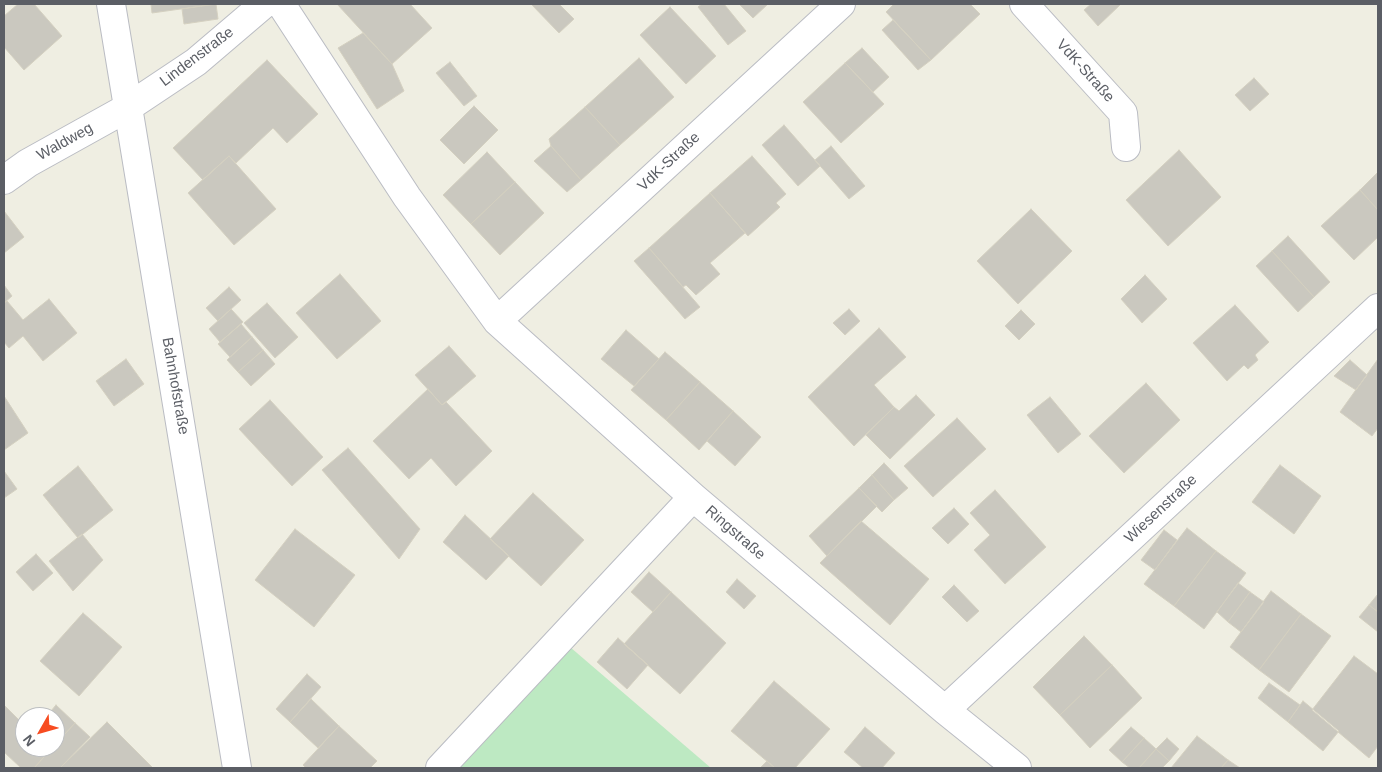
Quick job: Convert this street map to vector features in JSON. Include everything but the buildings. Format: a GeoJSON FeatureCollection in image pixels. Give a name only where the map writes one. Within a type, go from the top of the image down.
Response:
{"type":"FeatureCollection","features":[{"type":"Feature","properties":{"kind":"street","name":"Bahnhofstraße"},"geometry":{"type":"LineString","coordinates":[[111,4],[127,108],[146,207],[237,768]]}},
{"type":"Feature","properties":{"kind":"street","name":"Lindenstraße"},"geometry":{"type":"LineString","coordinates":[[127,108],[196,62],[264,4]]}},
{"type":"Feature","properties":{"kind":"street"},"geometry":{"type":"LineString","coordinates":[[282,4],[407,196],[497,321],[693,497]]}},
{"type":"Feature","properties":{"kind":"street","name":"VdK-Straße"},"geometry":{"type":"LineString","coordinates":[[497,321],[841,4]]}},
{"type":"Feature","properties":{"kind":"street","name":"VdK-Straße"},"geometry":{"type":"LineString","coordinates":[[1024,4],[1123,113],[1126,147]]}},
{"type":"Feature","properties":{"kind":"street","name":"Waldweg"},"geometry":{"type":"LineString","coordinates":[[4,180],[28,163],[127,108]]}},
{"type":"Feature","properties":{"kind":"street","name":"Wiesenstraße"},"geometry":{"type":"LineString","coordinates":[[945,710],[1378,308]]}},
{"type":"Feature","properties":{"kind":"street","name":"Ringstraße"},"geometry":{"type":"LineString","coordinates":[[440,768],[693,497],[945,710],[1017,768]]}},
{"type":"Feature","properties":{"kind":"green space"},"geometry":{"type":"Polygon","coordinates":[[[563,641],[711,768],[456,768],[563,641]]]}}]}
